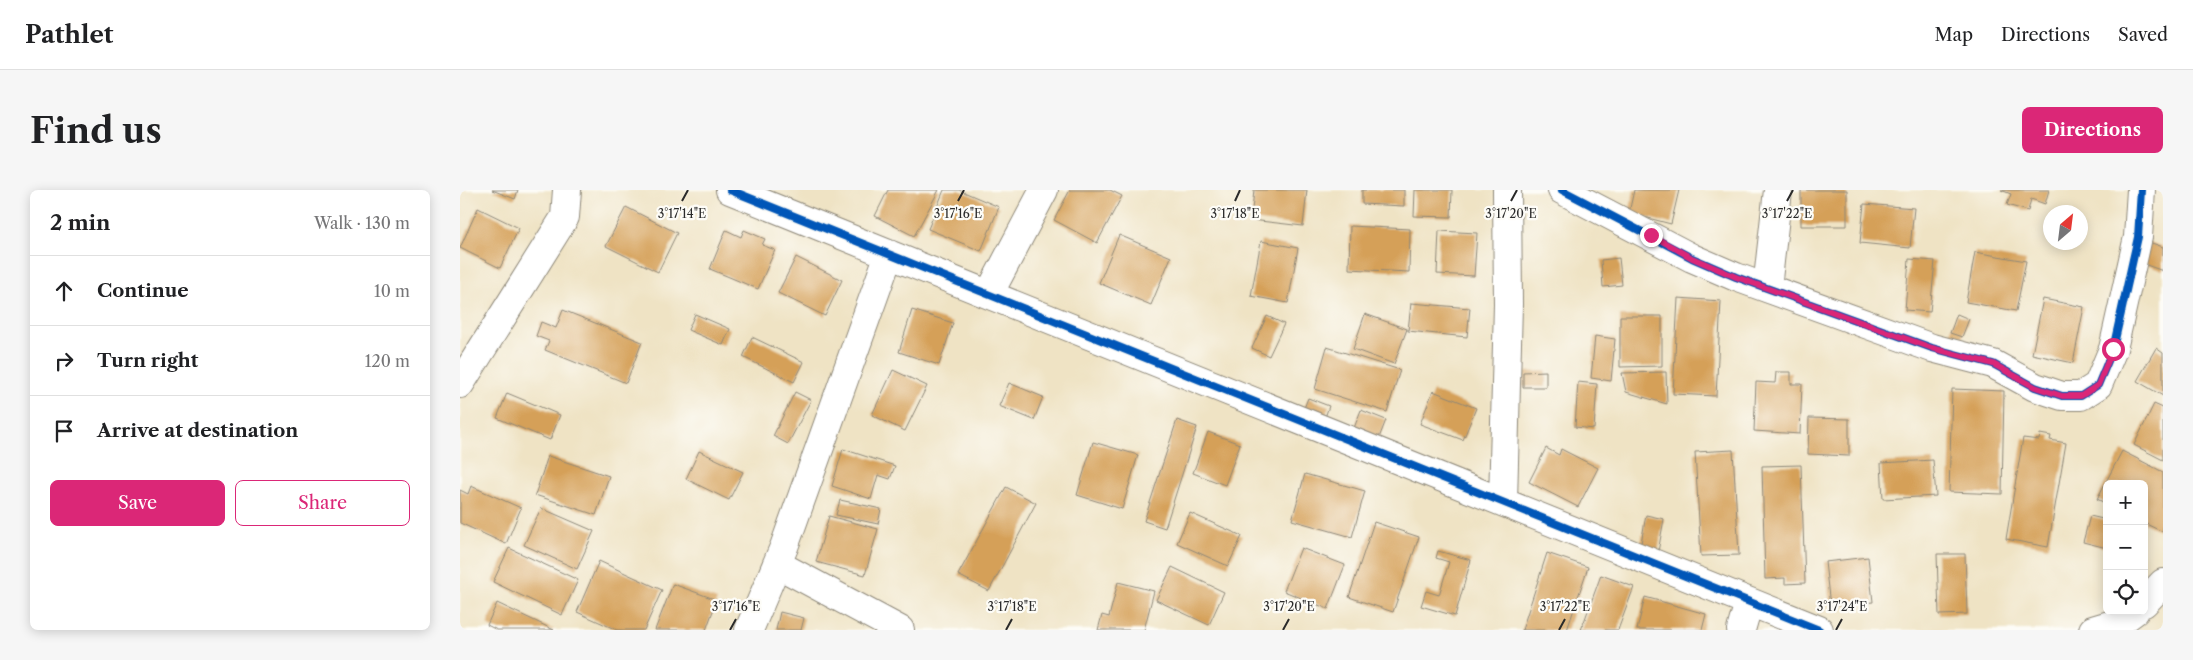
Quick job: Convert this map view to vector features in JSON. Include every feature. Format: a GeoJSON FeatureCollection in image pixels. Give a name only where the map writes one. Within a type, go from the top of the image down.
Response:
{"type":"FeatureCollection","features":[{"type":"Feature","properties":{"kind":"street"},"geometry":{"type":"LineString","coordinates":[[460,384],[565,217],[567,190]]}},
{"type":"Feature","properties":{"kind":"street"},"geometry":{"type":"LineString","coordinates":[[730,190],[1819,630]]}},
{"type":"Feature","properties":{"kind":"street"},"geometry":{"type":"LineString","coordinates":[[988,294],[1044,190]]}},
{"type":"Feature","properties":{"kind":"street"},"geometry":{"type":"LineString","coordinates":[[1503,502],[1508,304],[1507,190]]}},
{"type":"Feature","properties":{"kind":"street"},"geometry":{"type":"LineString","coordinates":[[1562,190],[1692,258],[1736,277],[1932,348],[1993,364],[2035,387],[2062,396],[2081,396],[2098,385],[2113,349],[2138,237],[2141,190]]}},
{"type":"Feature","properties":{"kind":"street"},"geometry":{"type":"LineString","coordinates":[[1767,288],[1778,190]]}},
{"type":"Feature","properties":{"kind":"street"},"geometry":{"type":"LineString","coordinates":[[748,630],[777,564],[889,254]]}},
{"type":"Feature","properties":{"kind":"street"},"geometry":{"type":"LineString","coordinates":[[777,564],[900,630]]}},
{"type":"Feature","properties":{"kind":"street"},"geometry":{"type":"LineString","coordinates":[[2148,599],[2163,583]]}},
{"type":"Feature","properties":{"kind":"street"},"geometry":{"type":"LineString","coordinates":[[1741,630],[1749,602]]}},
{"type":"Feature","properties":{"kind":"street"},"geometry":{"type":"LineString","coordinates":[[2104,629],[2120,622],[2130,615]]}},
{"type":"Feature","properties":{"kind":"building"},"geometry":{"type":"Polygon","coordinates":[[[492,190],[518,190],[515,199],[492,190]]]}},
{"type":"Feature","properties":{"kind":"building"},"geometry":{"type":"Polygon","coordinates":[[[888,190],[939,190],[914,236],[875,216],[888,190]]]}},
{"type":"Feature","properties":{"kind":"building"},"geometry":{"type":"Polygon","coordinates":[[[944,190],[959,190],[999,207],[981,251],[928,229],[944,190]]]}},
{"type":"Feature","properties":{"kind":"building"},"geometry":{"type":"Polygon","coordinates":[[[1070,190],[1110,190],[1122,196],[1097,243],[1054,220],[1070,190]]]}},
{"type":"Feature","properties":{"kind":"building"},"geometry":{"type":"Polygon","coordinates":[[[1254,190],[1307,190],[1303,226],[1251,220],[1254,190]]]}},
{"type":"Feature","properties":{"kind":"building"},"geometry":{"type":"Polygon","coordinates":[[[1362,190],[1404,190],[1404,206],[1362,204],[1362,190]]]}},
{"type":"Feature","properties":{"kind":"building"},"geometry":{"type":"Polygon","coordinates":[[[1415,190],[1452,190],[1451,217],[1414,216],[1415,190]]]}},
{"type":"Feature","properties":{"kind":"building"},"geometry":{"type":"Polygon","coordinates":[[[1634,190],[1679,190],[1671,224],[1629,213],[1634,190]]]}},
{"type":"Feature","properties":{"kind":"building"},"geometry":{"type":"Polygon","coordinates":[[[1801,190],[1847,190],[1847,226],[1801,226],[1801,190]]]}},
{"type":"Feature","properties":{"kind":"building"},"geometry":{"type":"Polygon","coordinates":[[[2001,190],[2049,190],[2045,204],[2031,199],[2028,211],[2007,205],[2011,194],[2001,190]]]}},
{"type":"Feature","properties":{"kind":"building"},"geometry":{"type":"Polygon","coordinates":[[[1864,204],[1914,208],[1910,248],[1860,243],[1864,204]]]}},
{"type":"Feature","properties":{"kind":"building"},"geometry":{"type":"Polygon","coordinates":[[[626,207],[677,233],[658,272],[606,246],[626,207]]]}},
{"type":"Feature","properties":{"kind":"building"},"geometry":{"type":"Polygon","coordinates":[[[478,208],[519,228],[500,268],[460,248],[478,208]]]}},
{"type":"Feature","properties":{"kind":"building"},"geometry":{"type":"Polygon","coordinates":[[[1350,226],[1410,229],[1409,272],[1349,269],[1350,226]]]}},
{"type":"Feature","properties":{"kind":"building"},"geometry":{"type":"Polygon","coordinates":[[[726,230],[741,237],[744,230],[765,239],[762,245],[775,250],[758,289],[710,269],[726,230]]]}},
{"type":"Feature","properties":{"kind":"building"},"geometry":{"type":"Polygon","coordinates":[[[1439,231],[1477,233],[1474,276],[1437,274],[1439,231]]]}},
{"type":"Feature","properties":{"kind":"building"},"geometry":{"type":"Polygon","coordinates":[[[1119,235],[1171,257],[1151,305],[1099,283],[1119,235]]]}},
{"type":"Feature","properties":{"kind":"building"},"geometry":{"type":"Polygon","coordinates":[[[1261,241],[1298,248],[1288,303],[1251,296],[1261,241]]]}},
{"type":"Feature","properties":{"kind":"building"},"geometry":{"type":"Polygon","coordinates":[[[2149,242],[2163,247],[2163,271],[2141,263],[2149,242]]]}},
{"type":"Feature","properties":{"kind":"building"},"geometry":{"type":"Polygon","coordinates":[[[1975,252],[2026,261],[2016,311],[1966,302],[1975,252]]]}},
{"type":"Feature","properties":{"kind":"building"},"geometry":{"type":"Polygon","coordinates":[[[796,257],[842,280],[825,316],[778,293],[796,257]]]}},
{"type":"Feature","properties":{"kind":"building"},"geometry":{"type":"Polygon","coordinates":[[[1619,258],[1622,285],[1603,287],[1601,260],[1619,258]]]}},
{"type":"Feature","properties":{"kind":"building"},"geometry":{"type":"Polygon","coordinates":[[[1909,259],[1935,261],[1930,312],[1905,310],[1909,259]]]}},
{"type":"Feature","properties":{"kind":"building"},"geometry":{"type":"Polygon","coordinates":[[[1678,298],[1721,301],[1716,396],[1673,394],[1678,298]]]}},
{"type":"Feature","properties":{"kind":"building"},"geometry":{"type":"Polygon","coordinates":[[[2043,299],[2084,307],[2073,363],[2032,354],[2043,299]]]}},
{"type":"Feature","properties":{"kind":"building"},"geometry":{"type":"Polygon","coordinates":[[[1411,303],[1470,308],[1467,337],[1408,331],[1411,303]]]}},
{"type":"Feature","properties":{"kind":"building"},"geometry":{"type":"Polygon","coordinates":[[[563,310],[642,342],[626,383],[545,350],[549,341],[536,336],[541,322],[556,328],[563,310]]]}},
{"type":"Feature","properties":{"kind":"building"},"geometry":{"type":"Polygon","coordinates":[[[912,310],[953,323],[939,365],[899,352],[912,310]]]}},
{"type":"Feature","properties":{"kind":"building"},"geometry":{"type":"Polygon","coordinates":[[[695,314],[730,329],[723,345],[688,330],[695,314]]]}},
{"type":"Feature","properties":{"kind":"building"},"geometry":{"type":"Polygon","coordinates":[[[1365,314],[1407,329],[1394,364],[1353,349],[1365,314]]]}},
{"type":"Feature","properties":{"kind":"building"},"geometry":{"type":"Polygon","coordinates":[[[1957,314],[1969,319],[1962,337],[1950,333],[1957,314]]]}},
{"type":"Feature","properties":{"kind":"building"},"geometry":{"type":"Polygon","coordinates":[[[1267,316],[1284,324],[1269,356],[1252,348],[1267,316]]]}},
{"type":"Feature","properties":{"kind":"building"},"geometry":{"type":"Polygon","coordinates":[[[1620,316],[1662,316],[1662,366],[1620,367],[1620,316]]]}},
{"type":"Feature","properties":{"kind":"building"},"geometry":{"type":"Polygon","coordinates":[[[1595,336],[1615,339],[1611,381],[1591,378],[1595,336]]]}},
{"type":"Feature","properties":{"kind":"building"},"geometry":{"type":"Polygon","coordinates":[[[752,337],[804,362],[794,382],[743,357],[752,337]]]}},
{"type":"Feature","properties":{"kind":"building"},"geometry":{"type":"Polygon","coordinates":[[[1327,347],[1400,370],[1387,412],[1315,389],[1327,347]]]}},
{"type":"Feature","properties":{"kind":"building"},"geometry":{"type":"Polygon","coordinates":[[[2156,348],[2163,353],[2163,396],[2137,381],[2156,348]]]}},
{"type":"Feature","properties":{"kind":"building"},"geometry":{"type":"Polygon","coordinates":[[[893,370],[927,386],[905,431],[872,415],[893,370]]]}},
{"type":"Feature","properties":{"kind":"building"},"geometry":{"type":"Polygon","coordinates":[[[1546,371],[1546,387],[1523,387],[1523,372],[1546,371]]]}},
{"type":"Feature","properties":{"kind":"building"},"geometry":{"type":"Polygon","coordinates":[[[1666,372],[1667,404],[1626,392],[1622,373],[1666,372]]]}},
{"type":"Feature","properties":{"kind":"building"},"geometry":{"type":"Polygon","coordinates":[[[1776,372],[1791,372],[1791,384],[1802,384],[1800,434],[1754,431],[1756,382],[1775,383],[1776,372]]]}},
{"type":"Feature","properties":{"kind":"building"},"geometry":{"type":"Polygon","coordinates":[[[1578,382],[1597,384],[1594,429],[1575,427],[1578,382]]]}},
{"type":"Feature","properties":{"kind":"building"},"geometry":{"type":"Polygon","coordinates":[[[1009,383],[1043,397],[1034,420],[999,406],[1009,383]]]}},
{"type":"Feature","properties":{"kind":"building"},"geometry":{"type":"Polygon","coordinates":[[[1952,389],[2004,391],[2002,494],[1949,492],[1952,389]]]}},
{"type":"Feature","properties":{"kind":"building"},"geometry":{"type":"Polygon","coordinates":[[[1433,391],[1476,408],[1463,440],[1420,424],[1433,391]]]}},
{"type":"Feature","properties":{"kind":"building"},"geometry":{"type":"Polygon","coordinates":[[[795,392],[811,400],[788,444],[773,436],[795,392]]]}},
{"type":"Feature","properties":{"kind":"building"},"geometry":{"type":"Polygon","coordinates":[[[507,393],[560,415],[550,440],[497,418],[507,393]]]}},
{"type":"Feature","properties":{"kind":"building"},"geometry":{"type":"Polygon","coordinates":[[[1308,398],[1329,406],[1323,423],[1301,416],[1308,398]]]}},
{"type":"Feature","properties":{"kind":"building"},"geometry":{"type":"Polygon","coordinates":[[[2154,404],[2163,408],[2163,460],[2134,445],[2154,404]]]}},
{"type":"Feature","properties":{"kind":"building"},"geometry":{"type":"Polygon","coordinates":[[[1361,410],[1386,420],[1379,438],[1354,428],[1361,410]]]}},
{"type":"Feature","properties":{"kind":"building"},"geometry":{"type":"Polygon","coordinates":[[[1809,418],[1849,419],[1849,456],[1808,454],[1809,418]]]}},
{"type":"Feature","properties":{"kind":"building"},"geometry":{"type":"Polygon","coordinates":[[[1177,420],[1197,427],[1165,528],[1144,521],[1177,420]]]}},
{"type":"Feature","properties":{"kind":"building"},"geometry":{"type":"Polygon","coordinates":[[[1208,432],[1240,444],[1225,485],[1193,473],[1208,432]]]}},
{"type":"Feature","properties":{"kind":"building"},"geometry":{"type":"Polygon","coordinates":[[[2040,434],[2051,436],[2050,440],[2066,443],[2048,547],[2006,539],[2023,438],[2039,440],[2040,434]]]}},
{"type":"Feature","properties":{"kind":"building"},"geometry":{"type":"Polygon","coordinates":[[[1093,442],[1138,455],[1122,509],[1077,495],[1093,442]]]}},
{"type":"Feature","properties":{"kind":"building"},"geometry":{"type":"Polygon","coordinates":[[[1546,448],[1559,455],[1561,449],[1598,468],[1578,507],[1529,482],[1546,448]]]}},
{"type":"Feature","properties":{"kind":"building"},"geometry":{"type":"Polygon","coordinates":[[[843,449],[895,466],[890,479],[878,475],[871,499],[832,486],[843,449]]]}},
{"type":"Feature","properties":{"kind":"building"},"geometry":{"type":"Polygon","coordinates":[[[1733,450],[1739,555],[1701,556],[1695,452],[1733,450]]]}},
{"type":"Feature","properties":{"kind":"building"},"geometry":{"type":"Polygon","coordinates":[[[699,451],[743,472],[729,500],[686,479],[699,451]]]}},
{"type":"Feature","properties":{"kind":"building"},"geometry":{"type":"Polygon","coordinates":[[[2122,451],[2163,472],[2163,532],[2148,525],[2148,480],[2107,480],[2122,451]]]}},
{"type":"Feature","properties":{"kind":"building"},"geometry":{"type":"Polygon","coordinates":[[[548,456],[609,476],[596,515],[535,495],[548,456]]]}},
{"type":"Feature","properties":{"kind":"building"},"geometry":{"type":"Polygon","coordinates":[[[1933,460],[1936,496],[1883,499],[1881,463],[1933,460]]]}},
{"type":"Feature","properties":{"kind":"building"},"geometry":{"type":"Polygon","coordinates":[[[1801,465],[1805,583],[1785,584],[1785,578],[1765,579],[1762,466],[1801,465]]]}},
{"type":"Feature","properties":{"kind":"building"},"geometry":{"type":"Polygon","coordinates":[[[1305,474],[1365,491],[1352,537],[1292,520],[1305,474]]]}},
{"type":"Feature","properties":{"kind":"building"},"geometry":{"type":"Polygon","coordinates":[[[471,486],[521,508],[506,544],[460,523],[460,490],[468,494],[471,486]]]}},
{"type":"Feature","properties":{"kind":"building"},"geometry":{"type":"Polygon","coordinates":[[[1006,487],[1036,503],[989,591],[958,575],[1006,487]]]}},
{"type":"Feature","properties":{"kind":"building"},"geometry":{"type":"Polygon","coordinates":[[[2103,487],[2103,502],[2097,499],[2103,487]]]}},
{"type":"Feature","properties":{"kind":"building"},"geometry":{"type":"Polygon","coordinates":[[[840,500],[881,509],[878,524],[836,515],[840,500]]]}},
{"type":"Feature","properties":{"kind":"building"},"geometry":{"type":"Polygon","coordinates":[[[541,508],[594,531],[577,569],[524,545],[541,508]]]}},
{"type":"Feature","properties":{"kind":"building"},"geometry":{"type":"Polygon","coordinates":[[[1190,513],[1242,536],[1228,566],[1177,543],[1190,513]]]}},
{"type":"Feature","properties":{"kind":"building"},"geometry":{"type":"Polygon","coordinates":[[[1646,515],[1664,519],[1658,552],[1640,549],[1646,515]]]}},
{"type":"Feature","properties":{"kind":"building"},"geometry":{"type":"Polygon","coordinates":[[[829,516],[878,529],[865,575],[816,562],[829,516]]]}},
{"type":"Feature","properties":{"kind":"building"},"geometry":{"type":"Polygon","coordinates":[[[2090,516],[2103,519],[2103,547],[2083,542],[2090,516]]]}},
{"type":"Feature","properties":{"kind":"building"},"geometry":{"type":"Polygon","coordinates":[[[1374,522],[1419,537],[1393,612],[1349,597],[1374,522]]]}},
{"type":"Feature","properties":{"kind":"building"},"geometry":{"type":"Polygon","coordinates":[[[509,548],[578,580],[562,615],[493,582],[509,548]]]}},
{"type":"Feature","properties":{"kind":"building"},"geometry":{"type":"Polygon","coordinates":[[[1301,548],[1345,565],[1328,609],[1284,591],[1301,548]]]}},
{"type":"Feature","properties":{"kind":"building"},"geometry":{"type":"Polygon","coordinates":[[[1438,551],[1471,560],[1455,616],[1421,606],[1426,591],[1439,595],[1449,562],[1436,558],[1438,551]]]}},
{"type":"Feature","properties":{"kind":"building"},"geometry":{"type":"Polygon","coordinates":[[[1547,553],[1588,567],[1567,630],[1522,630],[1547,553]]]}},
{"type":"Feature","properties":{"kind":"building"},"geometry":{"type":"Polygon","coordinates":[[[1937,554],[1965,554],[1967,614],[1939,615],[1937,554]]]}},
{"type":"Feature","properties":{"kind":"building"},"geometry":{"type":"Polygon","coordinates":[[[1868,557],[1873,602],[1830,606],[1825,562],[1868,557]]]}},
{"type":"Feature","properties":{"kind":"building"},"geometry":{"type":"Polygon","coordinates":[[[599,561],[662,590],[644,630],[617,630],[577,612],[599,561]]]}},
{"type":"Feature","properties":{"kind":"building"},"geometry":{"type":"Polygon","coordinates":[[[1172,567],[1224,592],[1209,625],[1156,600],[1172,567]]]}},
{"type":"Feature","properties":{"kind":"building"},"geometry":{"type":"Polygon","coordinates":[[[1601,575],[1634,587],[1618,630],[1581,630],[1601,575]]]}},
{"type":"Feature","properties":{"kind":"building"},"geometry":{"type":"Polygon","coordinates":[[[1118,582],[1154,591],[1144,630],[1098,630],[1102,615],[1109,617],[1118,582]]]}},
{"type":"Feature","properties":{"kind":"building"},"geometry":{"type":"Polygon","coordinates":[[[673,584],[717,600],[706,630],[655,630],[673,584]]]}},
{"type":"Feature","properties":{"kind":"building"},"geometry":{"type":"Polygon","coordinates":[[[1645,597],[1706,614],[1702,630],[1637,630],[1645,597]]]}},
{"type":"Feature","properties":{"kind":"building"},"geometry":{"type":"Polygon","coordinates":[[[497,603],[554,630],[497,630],[487,625],[497,603]]]}},
{"type":"Feature","properties":{"kind":"building"},"geometry":{"type":"Polygon","coordinates":[[[780,612],[804,618],[801,630],[776,630],[780,612]]]}},
{"type":"Feature","properties":{"kind":"cycle path"},"geometry":{"type":"LineString","coordinates":[[730,190],[1819,630]]}},
{"type":"Feature","properties":{"kind":"cycle path"},"geometry":{"type":"LineString","coordinates":[[1562,190],[1692,258],[1736,277],[1932,348],[1993,364],[2035,387],[2062,396],[2081,396],[2098,385],[2113,349],[2138,237],[2141,190]]}},
{"type":"Feature","properties":{"kind":"route"},"geometry":{"type":"LineString","coordinates":[[1651,235],[1692,258],[1736,277],[1932,348],[1993,364],[2009,371],[2035,387],[2062,396],[2081,396],[2098,385],[2113,349]]}}]}
